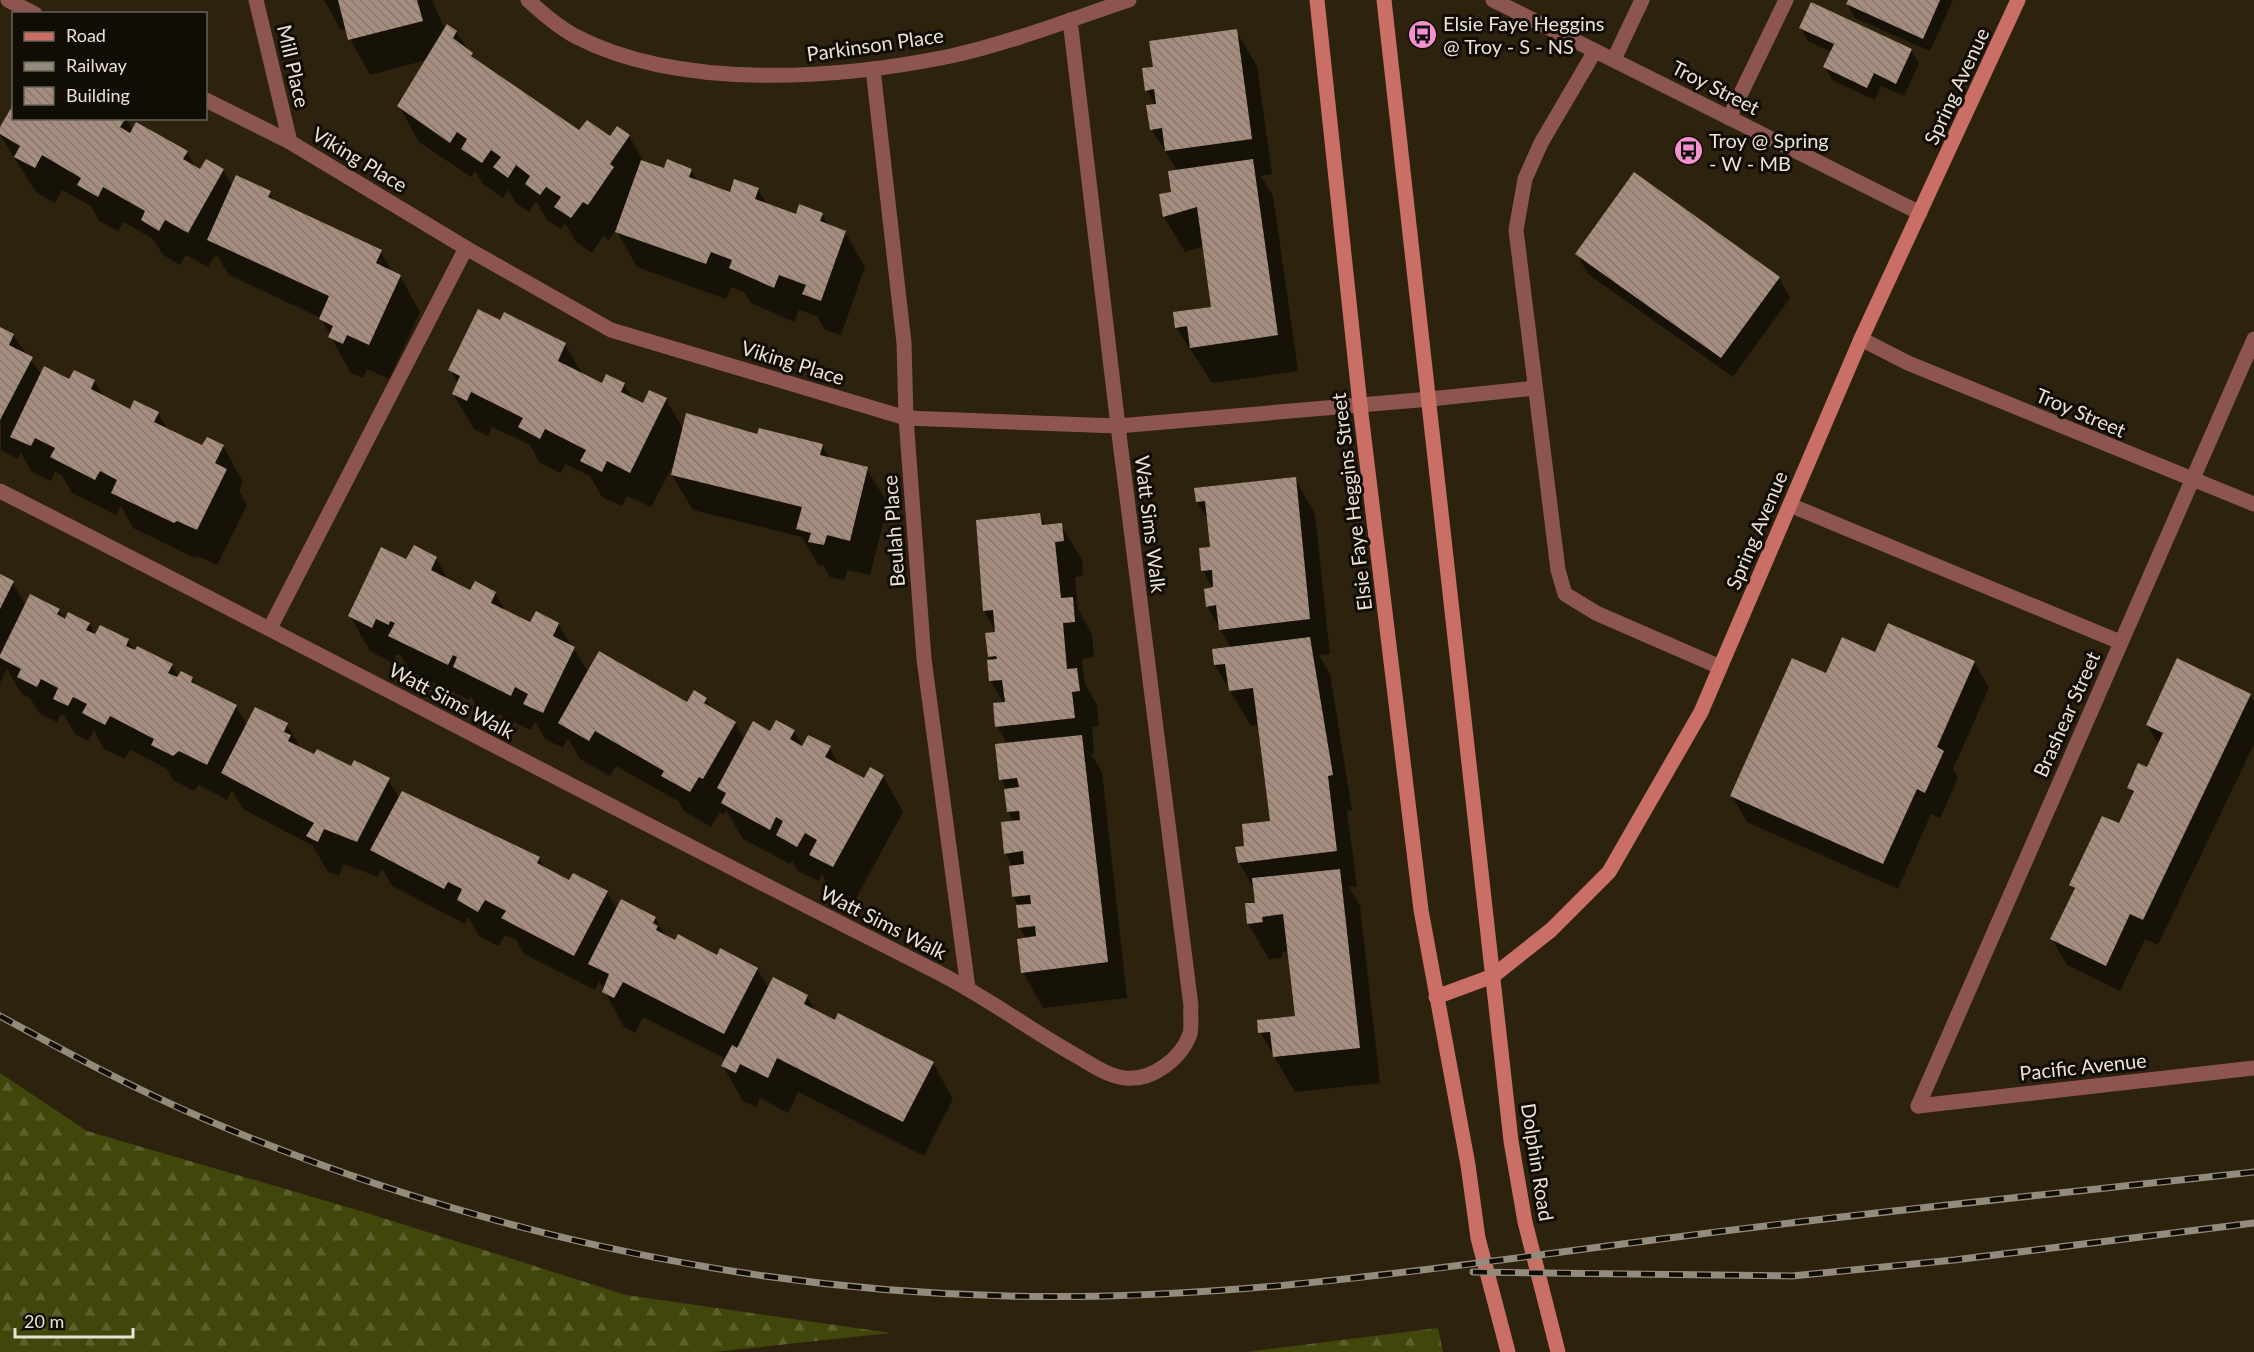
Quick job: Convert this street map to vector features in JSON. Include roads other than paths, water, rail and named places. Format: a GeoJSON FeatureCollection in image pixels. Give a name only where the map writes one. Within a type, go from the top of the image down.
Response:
{"type":"FeatureCollection","features":[{"type":"Feature","properties":{"kind":"main road","name":"Elsie Faye Heggins Street"},"geometry":{"type":"LineString","coordinates":[[1317,0],[1360,405],[1421,910],[1436,997]]}},
{"type":"Feature","properties":{"kind":"main road"},"geometry":{"type":"LineString","coordinates":[[1384,0],[1493,976]]}},
{"type":"Feature","properties":{"kind":"main road","name":"Spring Avenue"},"geometry":{"type":"LineString","coordinates":[[1436,997],[1493,976],[1551,930],[1609,872],[1701,712],[1861,339],[2018,0]]}},
{"type":"Feature","properties":{"kind":"main road","name":"Dolphin Road"},"geometry":{"type":"LineString","coordinates":[[1493,976],[1515,1164],[1525,1222],[1558,1352]]}},
{"type":"Feature","properties":{"kind":"main road"},"geometry":{"type":"LineString","coordinates":[[1436,997],[1478,1238],[1508,1352]]}},
{"type":"Feature","properties":{"kind":"street"},"geometry":{"type":"LineString","coordinates":[[8,0],[31,12]]}},
{"type":"Feature","properties":{"kind":"street","name":"Mill Place"},"geometry":{"type":"LineString","coordinates":[[256,0],[290,142]]}},
{"type":"Feature","properties":{"kind":"street","name":"Parkinson Place"},"geometry":{"type":"LineString","coordinates":[[528,0],[575,36],[622,54],[671,66],[736,74],[819,75],[873,69],[953,55],[1129,0]]}},
{"type":"Feature","properties":{"kind":"street","name":"Troy Street"},"geometry":{"type":"LineString","coordinates":[[1493,0],[1920,213]]}},
{"type":"Feature","properties":{"kind":"street"},"geometry":{"type":"LineString","coordinates":[[1614,60],[1642,0]]}},
{"type":"Feature","properties":{"kind":"street"},"geometry":{"type":"LineString","coordinates":[[1729,118],[1786,0]]}},
{"type":"Feature","properties":{"kind":"street","name":"Watt Sims Walk"},"geometry":{"type":"LineString","coordinates":[[0,491],[270,628],[645,826],[968,988],[1109,1074],[1127,1079],[1145,1077],[1164,1067],[1179,1053],[1190,1033],[1191,1006],[1118,426],[1070,20]]}},
{"type":"Feature","properties":{"kind":"street"},"geometry":{"type":"LineString","coordinates":[[1595,51],[1541,143],[1525,179],[1516,230],[1558,570],[1565,594],[1596,613],[1720,667]]}},
{"type":"Feature","properties":{"kind":"street","name":"Beulah Place"},"geometry":{"type":"LineString","coordinates":[[873,69],[894,234],[904,343],[906,418],[924,659],[968,988]]}},
{"type":"Feature","properties":{"kind":"street","name":"Viking Place"},"geometry":{"type":"LineString","coordinates":[[207,100],[290,142],[466,248],[612,330],[906,418],[1118,426],[1535,388]]}},
{"type":"Feature","properties":{"kind":"street"},"geometry":{"type":"LineString","coordinates":[[270,628],[466,248]]}},
{"type":"Feature","properties":{"kind":"street","name":"Troy Street"},"geometry":{"type":"LineString","coordinates":[[1861,339],[1908,363],[2254,504]]}},
{"type":"Feature","properties":{"kind":"street","name":"Brashear Street"},"geometry":{"type":"LineString","coordinates":[[1918,1106],[2254,339]]}},
{"type":"Feature","properties":{"kind":"street"},"geometry":{"type":"LineString","coordinates":[[1790,505],[2120,642]]}},
{"type":"Feature","properties":{"kind":"street","name":"Pacific Avenue"},"geometry":{"type":"LineString","coordinates":[[1918,1106],[2254,1068]]}},
{"type":"Feature","properties":{"kind":"railway"},"geometry":{"type":"LineString","coordinates":[[0,1016],[102,1071],[207,1120],[303,1158],[400,1192],[499,1221],[599,1246],[701,1266],[803,1281],[905,1291],[1008,1296],[1092,1296],[1260,1287],[1427,1270],[1821,1219],[2254,1172]]}},
{"type":"Feature","properties":{"kind":"railway"},"geometry":{"type":"LineString","coordinates":[[1473,1272],[1792,1276],[1954,1260],[2254,1223]]}},
{"type":"Feature","properties":{"kind":"place","name":"Elsie Faye Heggins @ Troy - S - NS"},"geometry":{"type":"Point","coordinates":[1422,34]}},
{"type":"Feature","properties":{"kind":"place","name":"Troy @ Spring - W - MB"},"geometry":{"type":"Point","coordinates":[1688,151]}}]}
